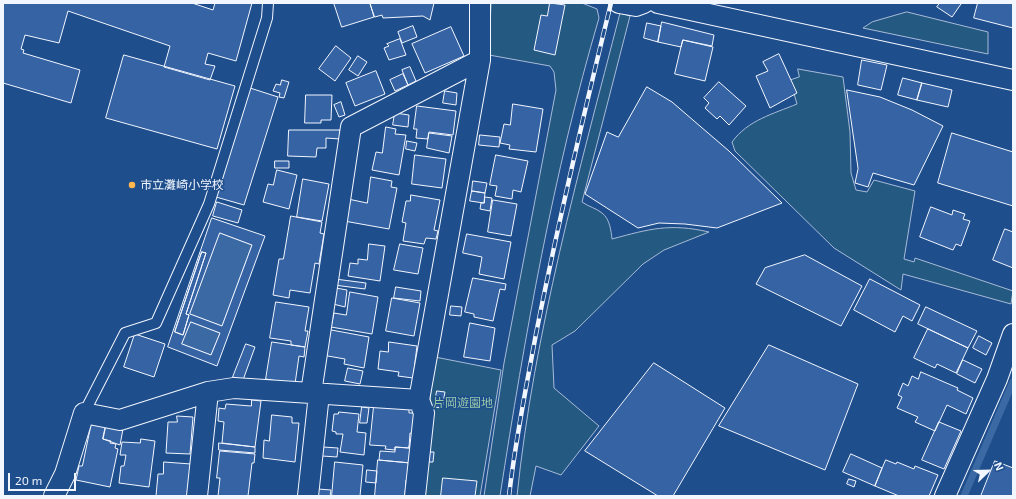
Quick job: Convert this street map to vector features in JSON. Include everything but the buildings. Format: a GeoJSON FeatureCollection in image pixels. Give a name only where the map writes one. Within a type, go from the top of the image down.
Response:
{"type":"FeatureCollection","features":[{"type":"Feature","properties":{"kind":"street"},"geometry":{"type":"LineString","coordinates":[[415,496],[424,413],[418,400],[480,60],[480,3]]}},
{"type":"Feature","properties":{"kind":"street"},"geometry":{"type":"LineString","coordinates":[[619,3],[636,6],[644,3]]}},
{"type":"Feature","properties":{"kind":"street"},"geometry":{"type":"LineString","coordinates":[[658,3],[1013,80]]}},
{"type":"Feature","properties":{"kind":"street"},"geometry":{"type":"LineString","coordinates":[[308,496],[315,394],[351,127],[480,60]]}},
{"type":"Feature","properties":{"kind":"street"},"geometry":{"type":"LineString","coordinates":[[945,496],[1012,342]]}},
{"type":"Feature","properties":{"kind":"street"},"geometry":{"type":"LineString","coordinates":[[54,496],[65,474],[84,413],[120,420],[208,392],[234,388],[418,400]]}},
{"type":"Feature","properties":{"kind":"street"},"geometry":{"type":"LineString","coordinates":[[197,496],[208,392]]}},
{"type":"Feature","properties":{"kind":"lane"},"geometry":{"type":"LineString","coordinates":[[84,413],[125,333],[156,323],[209,204],[267,18],[268,3]]}},
{"type":"Feature","properties":{"kind":"green space"},"geometry":{"type":"Polygon","coordinates":[[[492,3],[582,3],[597,9],[599,18],[554,195],[530,315],[500,496],[484,496],[504,363],[556,90],[554,72],[550,66],[489,55],[492,3]]]}},
{"type":"Feature","properties":{"kind":"green space"},"geometry":{"type":"Polygon","coordinates":[[[907,12],[988,32],[988,54],[863,28],[872,22],[907,12]]]}},
{"type":"Feature","properties":{"kind":"green space"},"geometry":{"type":"Polygon","coordinates":[[[620,13],[630,16],[582,202],[602,213],[607,218],[610,225],[612,239],[637,232],[660,228],[683,228],[709,232],[664,250],[643,264],[575,331],[552,345],[554,388],[599,426],[561,475],[536,466],[530,496],[517,496],[534,374],[546,313],[574,192],[620,13]]]}},
{"type":"Feature","properties":{"kind":"green space"},"geometry":{"type":"Polygon","coordinates":[[[798,69],[843,77],[850,132],[851,173],[856,190],[867,192],[874,180],[915,191],[904,259],[914,262],[915,258],[1013,291],[1011,304],[903,274],[901,290],[834,248],[735,151],[732,142],[738,134],[762,118],[797,104],[790,80],[799,77],[798,69]]]}},
{"type":"Feature","properties":{"kind":"green space","name":"片岡遊園地"},"geometry":{"type":"Polygon","coordinates":[[[435,357],[501,370],[480,496],[420,496],[435,357]]]}},
{"type":"Feature","properties":{"kind":"shaded area"},"geometry":{"type":"Polygon","coordinates":[[[220,233],[252,245],[222,326],[190,314],[220,233]]]}},
{"type":"Feature","properties":{"kind":"shaded area"},"geometry":{"type":"Polygon","coordinates":[[[191,322],[220,333],[211,355],[182,344],[191,322]]]}},
{"type":"Feature","properties":{"kind":"waterway"},"geometry":{"type":"LineString","coordinates":[[964,496],[1013,382]]}},
{"type":"Feature","properties":{"kind":"railway"},"geometry":{"type":"LineString","coordinates":[[509,496],[521,415],[544,292],[611,3]]}},
{"type":"Feature","properties":{"kind":"place","name":"市立灘崎小学校"},"geometry":{"type":"Point","coordinates":[132,185]}}]}
